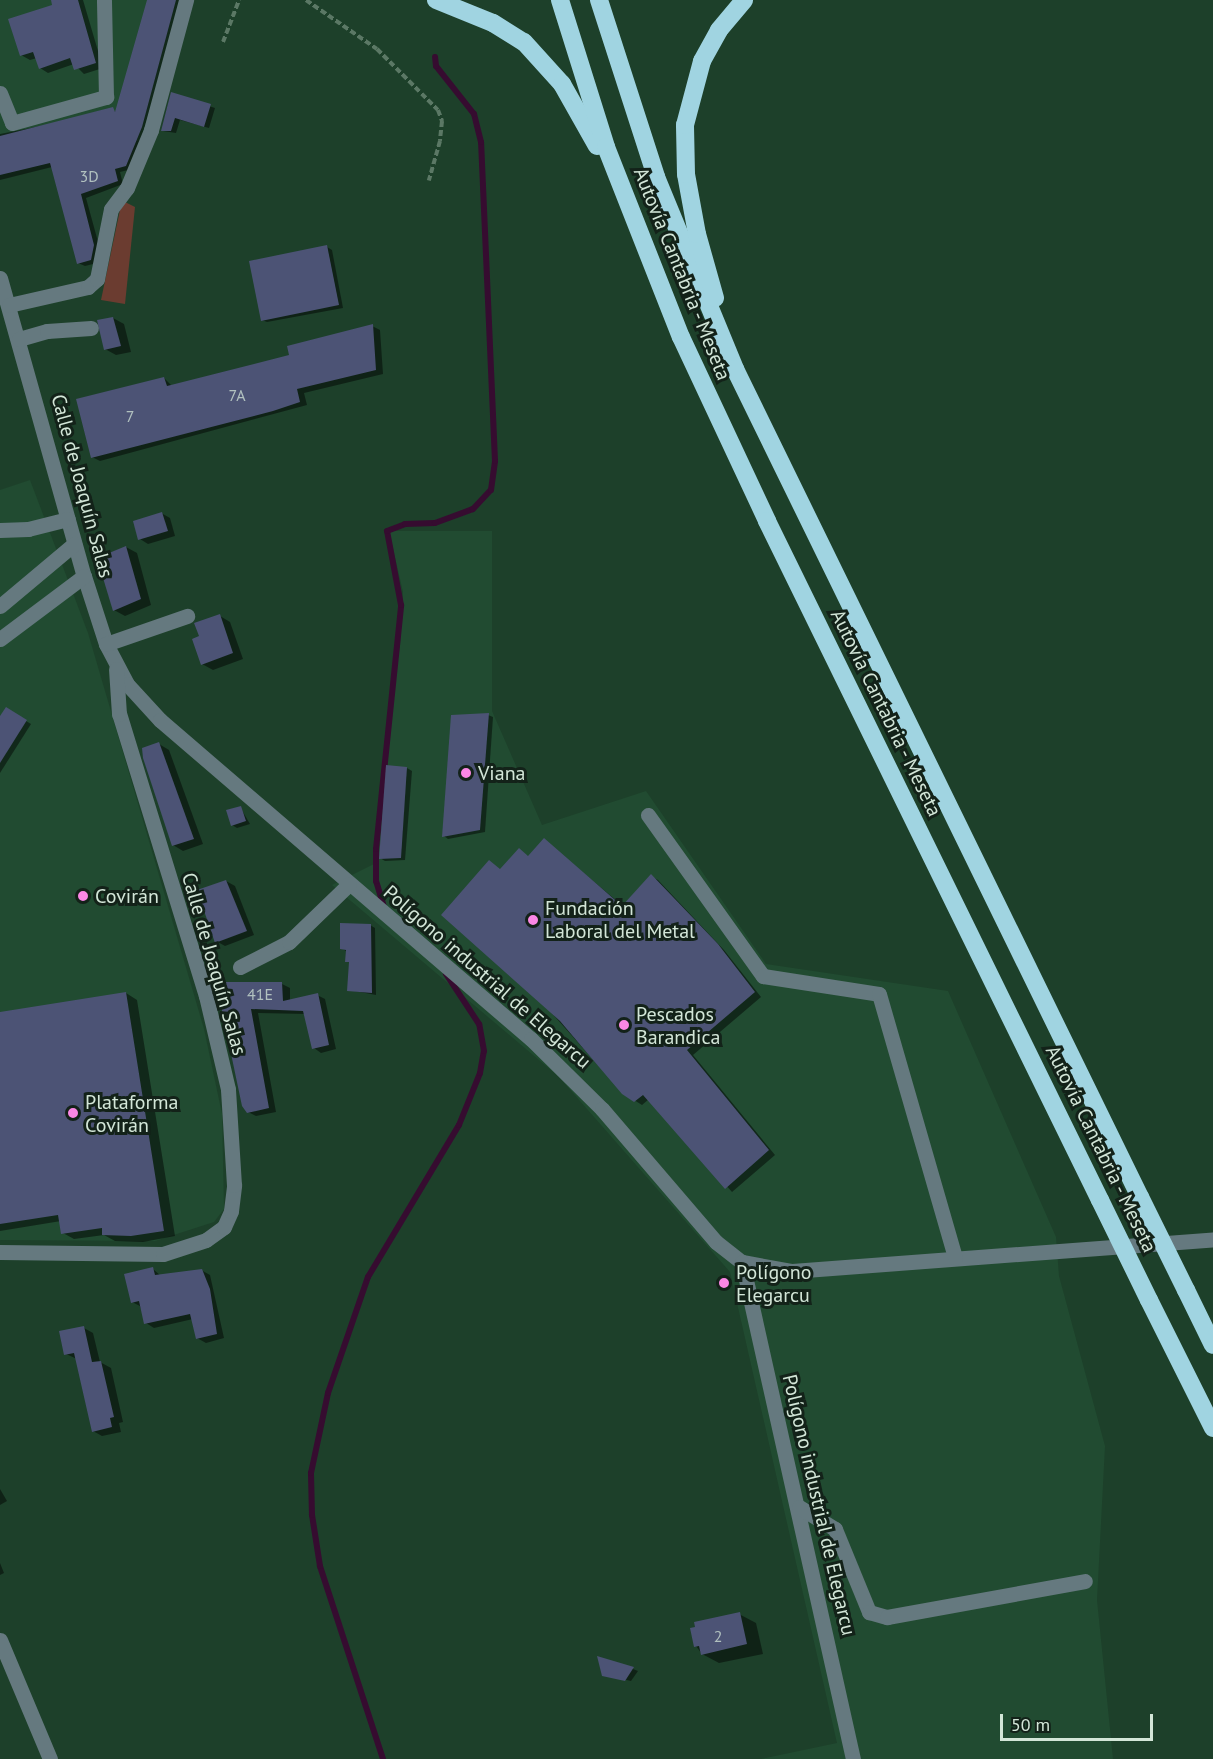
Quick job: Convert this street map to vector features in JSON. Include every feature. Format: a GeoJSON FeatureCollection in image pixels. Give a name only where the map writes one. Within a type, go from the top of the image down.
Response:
{"type":"FeatureCollection","features":[{"type":"Feature","properties":{"kind":"highway"},"geometry":{"type":"LineString","coordinates":[[436,0],[508,32],[550,68],[590,133],[642,244]]}},
{"type":"Feature","properties":{"kind":"highway","name":"Autovía Cantabria - Meseta"},"geometry":{"type":"LineString","coordinates":[[561,0],[603,137],[642,244],[762,512],[1213,1428]]}},
{"type":"Feature","properties":{"kind":"highway","name":"Autovía Cantabria - Meseta"},"geometry":{"type":"LineString","coordinates":[[599,0],[656,177],[735,369],[1213,1345]]}},
{"type":"Feature","properties":{"kind":"highway"},"geometry":{"type":"LineString","coordinates":[[735,369],[697,234],[684,136],[689,99],[702,61],[719,30],[744,0]]}},
{"type":"Feature","properties":{"kind":"street"},"geometry":{"type":"LineString","coordinates":[[0,93],[12,123],[106,97],[104,0]]}},
{"type":"Feature","properties":{"kind":"street"},"geometry":{"type":"LineString","coordinates":[[9,305],[88,287],[97,279],[111,209],[127,188],[151,130],[186,0]]}},
{"type":"Feature","properties":{"kind":"street","name":"Calle de Joaquín Salas"},"geometry":{"type":"LineString","coordinates":[[0,278],[20,339],[74,544],[106,644],[116,667],[160,720],[349,884],[289,942],[240,967]]}},
{"type":"Feature","properties":{"kind":"street"},"geometry":{"type":"LineString","coordinates":[[20,339],[47,331],[91,328]]}},
{"type":"Feature","properties":{"kind":"street"},"geometry":{"type":"LineString","coordinates":[[0,530],[28,529],[68,519]]}},
{"type":"Feature","properties":{"kind":"street"},"geometry":{"type":"LineString","coordinates":[[0,606],[74,544]]}},
{"type":"Feature","properties":{"kind":"street"},"geometry":{"type":"LineString","coordinates":[[0,639],[84,576]]}},
{"type":"Feature","properties":{"kind":"street"},"geometry":{"type":"LineString","coordinates":[[106,644],[187,616]]}},
{"type":"Feature","properties":{"kind":"street","name":"Calle de Joaquín Salas"},"geometry":{"type":"LineString","coordinates":[[0,1252],[163,1254],[206,1240],[224,1227],[231,1211],[234,1185],[228,1089],[206,996],[119,714],[116,667]]}},
{"type":"Feature","properties":{"kind":"street"},"geometry":{"type":"LineString","coordinates":[[648,815],[764,976],[879,994],[955,1257]]}},
{"type":"Feature","properties":{"kind":"street","name":"Polígono industrial de Elegarcu"},"geometry":{"type":"LineString","coordinates":[[349,884],[531,1039],[602,1109],[689,1215],[742,1262],[799,1507],[853,1759]]}},
{"type":"Feature","properties":{"kind":"street"},"geometry":{"type":"LineString","coordinates":[[742,1262],[792,1271],[1213,1239]]}},
{"type":"Feature","properties":{"kind":"street","name":"Polígono industrial de Elegarcu"},"geometry":{"type":"LineString","coordinates":[[799,1507],[835,1529],[869,1612],[887,1617],[1085,1581]]}},
{"type":"Feature","properties":{"kind":"street"},"geometry":{"type":"LineString","coordinates":[[0,1641],[50,1759]]}},
{"type":"Feature","properties":{"kind":"path"},"geometry":{"type":"LineString","coordinates":[[223,42],[239,0]]}},
{"type":"Feature","properties":{"kind":"path"},"geometry":{"type":"LineString","coordinates":[[306,0],[377,49],[438,110],[442,121],[440,141],[429,180]]}},
{"type":"Feature","properties":{"kind":"shaded area"},"geometry":{"type":"Polygon","coordinates":[[[0,0],[181,0],[141,140],[0,175],[0,0]]]}},
{"type":"Feature","properties":{"kind":"shaded area"},"geometry":{"type":"Polygon","coordinates":[[[125,202],[135,207],[125,304],[101,300],[121,205],[125,202]]]}},
{"type":"Feature","properties":{"kind":"shaded area","name":"Covirán"},"geometry":{"type":"Polygon","coordinates":[[[30,480],[88,633],[204,1029],[222,1114],[224,1209],[214,1222],[155,1241],[0,1240],[0,490],[30,480]]]}},
{"type":"Feature","properties":{"kind":"shaded area"},"geometry":{"type":"Polygon","coordinates":[[[389,531],[492,531],[492,711],[542,825],[646,791],[766,964],[948,991],[1056,1237],[1059,1276],[1105,1446],[1097,1600],[1113,1759],[761,1759],[837,1743],[730,1272],[559,1077],[332,885],[376,863],[388,717],[400,646],[403,592],[389,531]]]}},
{"type":"Feature","properties":{"kind":"building"},"geometry":{"type":"Polygon","coordinates":[[[51,0],[78,0],[96,63],[74,70],[70,58],[39,69],[33,52],[20,56],[8,19],[52,5],[51,0]]]}},
{"type":"Feature","properties":{"kind":"building"},"geometry":{"type":"Polygon","coordinates":[[[147,0],[176,0],[142,127],[126,166],[115,169],[118,181],[81,194],[94,245],[91,260],[77,264],[50,163],[0,175],[0,136],[113,107],[115,112],[147,0]]]}},
{"type":"Feature","properties":{"kind":"building"},"geometry":{"type":"Polygon","coordinates":[[[171,92],[211,104],[204,127],[175,118],[171,131],[161,131],[171,92]]]}},
{"type":"Feature","properties":{"kind":"building"},"geometry":{"type":"Polygon","coordinates":[[[327,245],[339,305],[261,321],[249,261],[327,245]]]}},
{"type":"Feature","properties":{"kind":"building"},"geometry":{"type":"Polygon","coordinates":[[[113,317],[121,346],[104,350],[97,320],[113,317]]]}},
{"type":"Feature","properties":{"kind":"building"},"geometry":{"type":"Polygon","coordinates":[[[373,324],[376,370],[297,389],[300,402],[273,411],[91,458],[76,399],[164,377],[167,386],[289,355],[287,346],[373,324]]]}},
{"type":"Feature","properties":{"kind":"building"},"geometry":{"type":"Polygon","coordinates":[[[162,512],[168,531],[138,540],[133,521],[162,512]]]}},
{"type":"Feature","properties":{"kind":"building"},"geometry":{"type":"Polygon","coordinates":[[[126,546],[141,599],[113,611],[97,558],[126,546]]]}},
{"type":"Feature","properties":{"kind":"building"},"geometry":{"type":"Polygon","coordinates":[[[220,614],[233,653],[201,665],[192,639],[199,636],[194,623],[220,614]]]}},
{"type":"Feature","properties":{"kind":"building"},"geometry":{"type":"Polygon","coordinates":[[[6,707],[27,720],[0,763],[0,716],[6,707]]]}},
{"type":"Feature","properties":{"kind":"building","name":"Viana"},"geometry":{"type":"Polygon","coordinates":[[[489,713],[480,830],[442,837],[451,715],[489,713]]]}},
{"type":"Feature","properties":{"kind":"building"},"geometry":{"type":"Polygon","coordinates":[[[159,742],[194,839],[172,846],[143,758],[142,748],[159,742]]]}},
{"type":"Feature","properties":{"kind":"building"},"geometry":{"type":"Polygon","coordinates":[[[386,765],[407,767],[401,858],[379,859],[386,765]]]}},
{"type":"Feature","properties":{"kind":"building"},"geometry":{"type":"Polygon","coordinates":[[[241,806],[246,821],[231,826],[226,810],[241,806]]]}},
{"type":"Feature","properties":{"kind":"building"},"geometry":{"type":"Polygon","coordinates":[[[544,838],[622,906],[651,874],[718,944],[755,992],[687,1050],[769,1150],[725,1189],[643,1095],[634,1102],[622,1094],[560,1021],[441,915],[489,860],[500,869],[519,848],[528,856],[544,838]]]}},
{"type":"Feature","properties":{"kind":"building"},"geometry":{"type":"Polygon","coordinates":[[[226,880],[247,931],[215,943],[197,890],[226,880]]]}},
{"type":"Feature","properties":{"kind":"building"},"geometry":{"type":"Polygon","coordinates":[[[340,923],[371,924],[372,993],[347,991],[349,962],[345,962],[346,950],[340,949],[340,923]]]}},
{"type":"Feature","properties":{"kind":"building"},"geometry":{"type":"Polygon","coordinates":[[[216,982],[282,982],[283,1001],[318,993],[329,1045],[312,1049],[303,1011],[251,1009],[269,1108],[247,1113],[242,1106],[216,982]]]}},
{"type":"Feature","properties":{"kind":"building","name":"Plataforma Covirán"},"geometry":{"type":"Polygon","coordinates":[[[126,992],[164,1231],[131,1236],[102,1235],[102,1228],[61,1234],[58,1215],[0,1224],[0,1012],[126,992]]]}},
{"type":"Feature","properties":{"kind":"building"},"geometry":{"type":"Polygon","coordinates":[[[153,1267],[155,1275],[202,1269],[210,1289],[217,1334],[196,1339],[190,1314],[144,1324],[139,1301],[131,1303],[124,1274],[153,1267]]]}},
{"type":"Feature","properties":{"kind":"building"},"geometry":{"type":"Polygon","coordinates":[[[84,1326],[92,1362],[101,1361],[114,1417],[110,1418],[112,1427],[92,1432],[74,1353],[64,1355],[59,1331],[84,1326]]]}},
{"type":"Feature","properties":{"kind":"building"},"geometry":{"type":"Polygon","coordinates":[[[740,1612],[747,1644],[701,1655],[699,1646],[694,1647],[690,1628],[695,1627],[694,1622],[740,1612]]]}},
{"type":"Feature","properties":{"kind":"building"},"geometry":{"type":"Polygon","coordinates":[[[597,1656],[634,1667],[625,1681],[602,1676],[597,1656]]]}},
{"type":"Feature","properties":{"kind":"waterway"},"geometry":{"type":"LineString","coordinates":[[384,907],[376,881],[376,849],[401,605],[387,531],[405,524],[435,523],[473,509],[491,490],[495,461],[481,142],[474,114],[436,66],[435,57]]}},
{"type":"Feature","properties":{"kind":"waterway"},"geometry":{"type":"LineString","coordinates":[[383,1759],[320,1566],[312,1515],[311,1473],[328,1393],[368,1277],[459,1125],[480,1073],[484,1051],[479,1024],[446,974]]}},
{"type":"Feature","properties":{"kind":"place","name":"Viana"},"geometry":{"type":"Point","coordinates":[466,773]}},
{"type":"Feature","properties":{"kind":"place","name":"Covirán"},"geometry":{"type":"Point","coordinates":[83,896]}},
{"type":"Feature","properties":{"kind":"place","name":"Fundación Laboral del Metal"},"geometry":{"type":"Point","coordinates":[533,920]}},
{"type":"Feature","properties":{"kind":"place","name":"Pescados Barandica"},"geometry":{"type":"Point","coordinates":[624,1025]}},
{"type":"Feature","properties":{"kind":"place","name":"Plataforma Covirán"},"geometry":{"type":"Point","coordinates":[73,1113]}},
{"type":"Feature","properties":{"kind":"place","name":"Polígono Elegarcu"},"geometry":{"type":"Point","coordinates":[724,1283]}}]}
